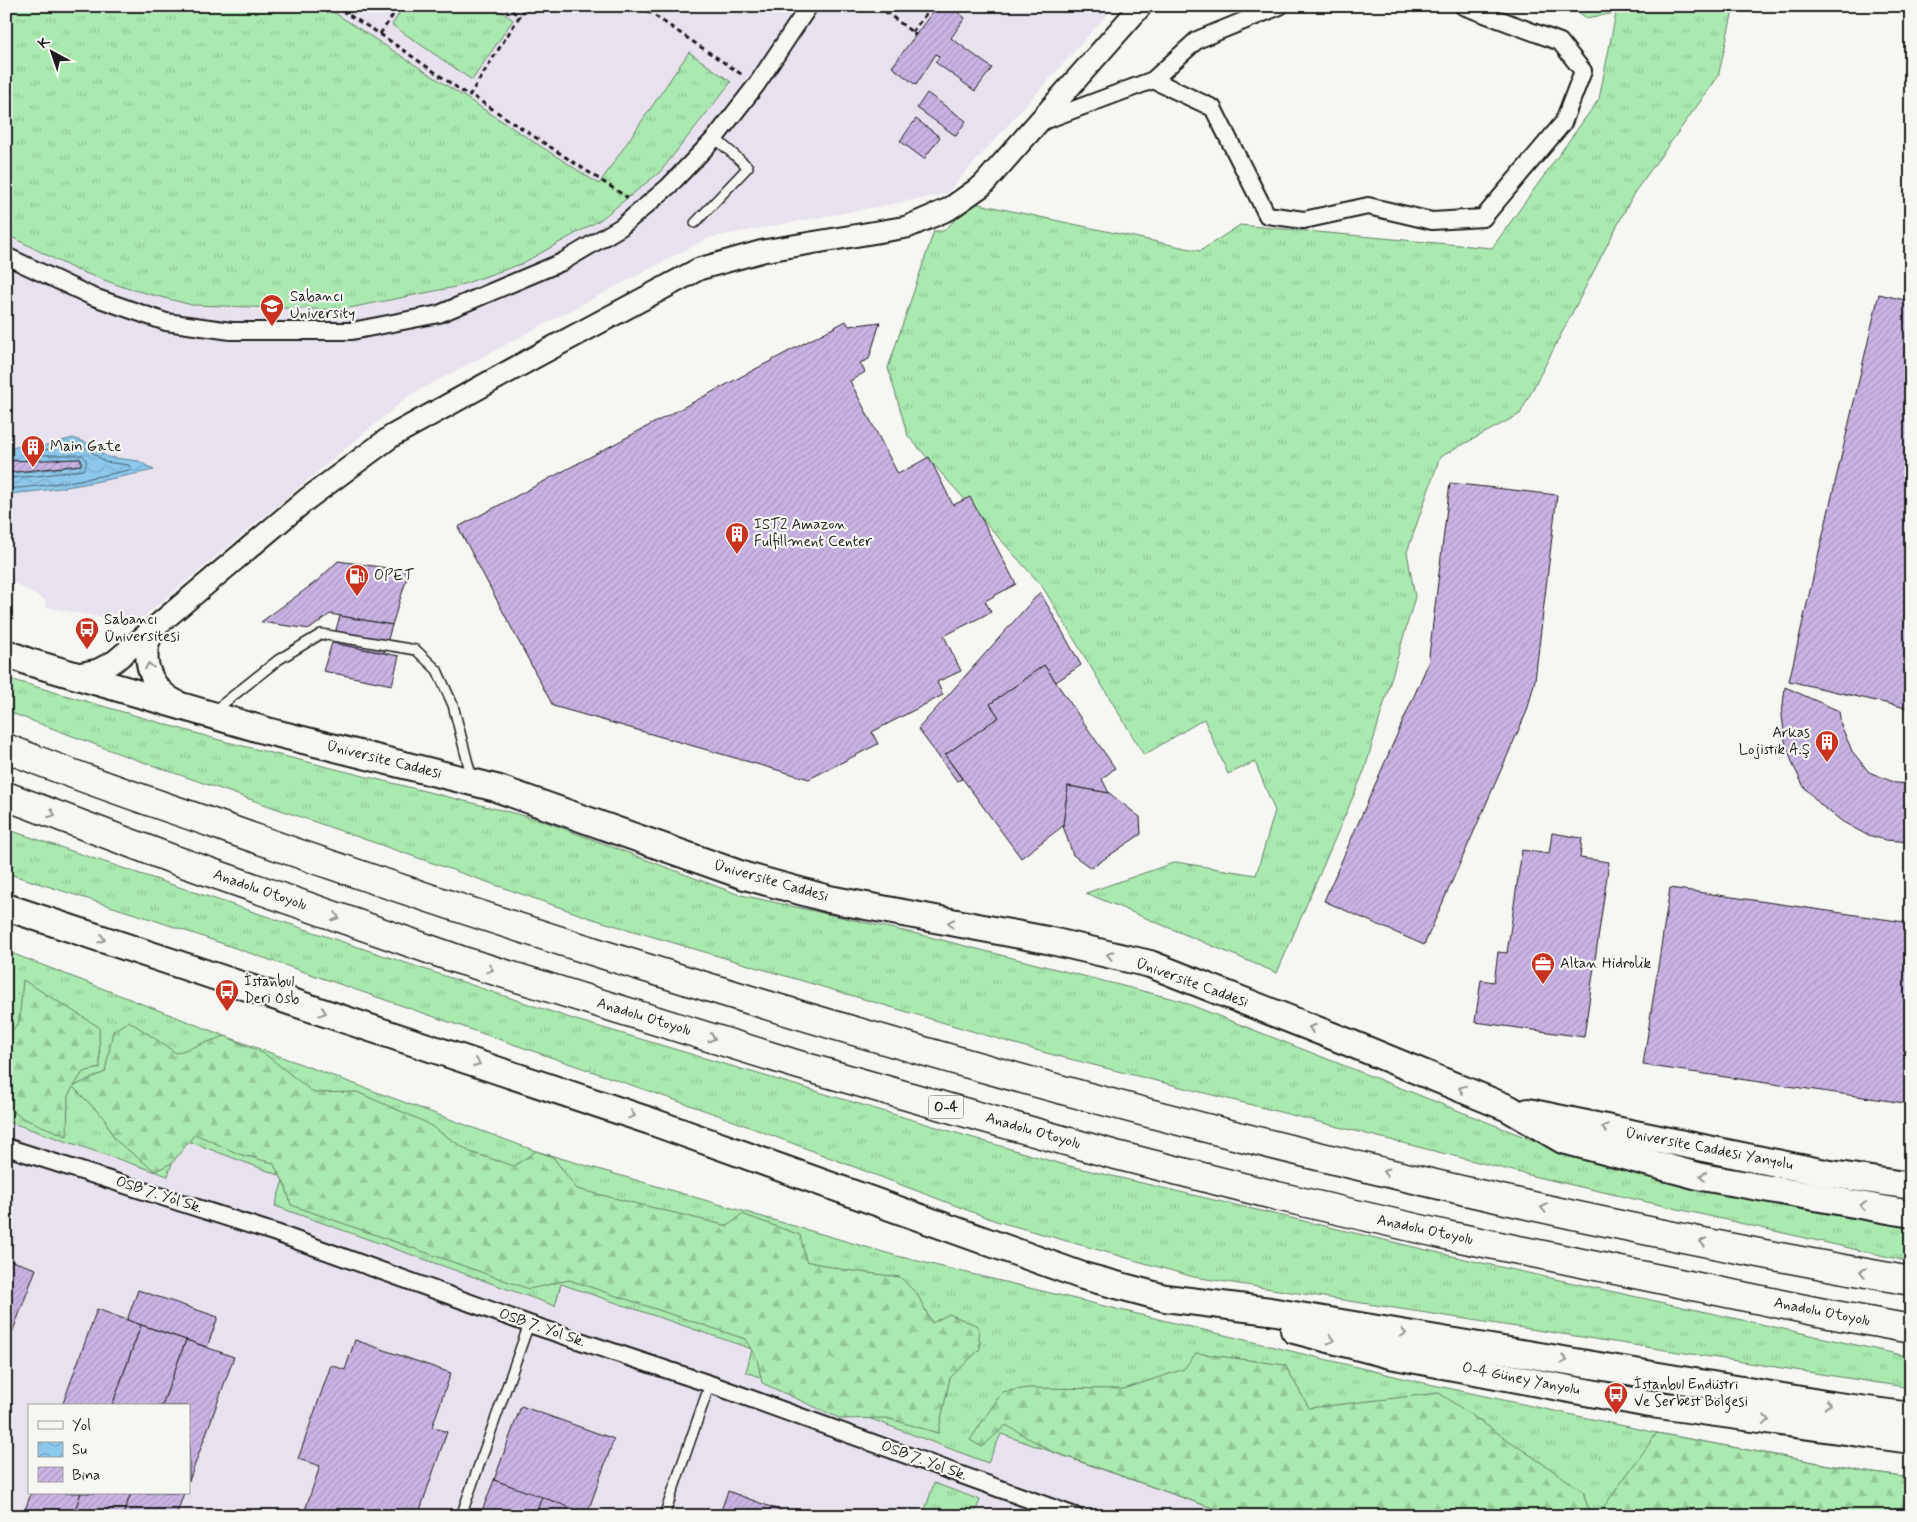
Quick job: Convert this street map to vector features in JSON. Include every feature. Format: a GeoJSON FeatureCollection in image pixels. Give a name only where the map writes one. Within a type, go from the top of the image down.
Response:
{"type":"FeatureCollection","features":[{"type":"Feature","properties":{"kind":"highway"},"geometry":{"type":"LineString","coordinates":[[6,748],[179,812],[469,912],[779,1010],[1029,1081],[1278,1147],[1470,1191],[1699,1241],[1911,1281]]}},
{"type":"Feature","properties":{"kind":"highway","name":"Anadolu Otoyolu"},"geometry":{"type":"LineString","coordinates":[[6,796],[184,864],[460,960],[799,1066],[1112,1154],[1277,1196],[1446,1235],[1824,1313],[1911,1329]]}},
{"type":"Feature","properties":{"kind":"main road","name":"Üniversite Caddesi"},"geometry":{"type":"LineString","coordinates":[[17,658],[267,731],[473,782],[546,804],[746,876],[820,896],[953,924],[1047,940],[1150,964],[1508,1108]]}},
{"type":"Feature","properties":{"kind":"main road"},"geometry":{"type":"LineString","coordinates":[[6,907],[650,1121],[1083,1276],[1165,1298],[1270,1311],[1821,1403],[1903,1415],[1911,1414]]}},
{"type":"Feature","properties":{"kind":"main road"},"geometry":{"type":"LineString","coordinates":[[6,928],[38,925],[64,926]]}},
{"type":"Feature","properties":{"kind":"main road","name":"Üniversite Caddesi Yanyolu"},"geometry":{"type":"LineString","coordinates":[[1508,1108],[1825,1173],[1911,1186]]}},
{"type":"Feature","properties":{"kind":"main road"},"geometry":{"type":"LineString","coordinates":[[1508,1108],[1563,1140],[1702,1177],[1911,1214]]}},
{"type":"Feature","properties":{"kind":"main road","name":"O-4 Güney Yanyolu"},"geometry":{"type":"LineString","coordinates":[[1165,1298],[1400,1356],[1644,1403],[1911,1440]]}},
{"type":"Feature","properties":{"kind":"street"},"geometry":{"type":"LineString","coordinates":[[6,256],[91,296],[166,322],[231,331],[352,331],[439,314],[562,262],[621,227],[670,186],[715,138],[757,84],[808,6]]}},
{"type":"Feature","properties":{"kind":"street"},"geometry":{"type":"LineString","coordinates":[[73,675],[98,670],[115,661],[306,500],[392,436],[699,269],[762,251],[906,227],[949,209],[983,185],[1141,6]]}},
{"type":"Feature","properties":{"kind":"street"},"geometry":{"type":"LineString","coordinates":[[1038,123],[1153,80],[1197,40],[1280,6]]}},
{"type":"Feature","properties":{"kind":"street"},"geometry":{"type":"LineString","coordinates":[[1153,80],[1213,108],[1267,216],[1304,220],[1368,206],[1432,221],[1483,218],[1563,124],[1583,71],[1560,42],[1498,13],[1463,6]]}},
{"type":"Feature","properties":{"kind":"street"},"geometry":{"type":"LineString","coordinates":[[158,623],[148,643],[147,664],[154,683],[168,697],[201,712]]}},
{"type":"Feature","properties":{"kind":"street"},"geometry":{"type":"LineString","coordinates":[[6,641],[17,658]]}},
{"type":"Feature","properties":{"kind":"street","name":"OSB 7. Yol Sk."},"geometry":{"type":"LineString","coordinates":[[6,1147],[276,1232],[529,1324],[710,1384],[1076,1516]]}},
{"type":"Feature","properties":{"kind":"lane"},"geometry":{"type":"LineString","coordinates":[[695,223],[748,167],[715,138]]}},
{"type":"Feature","properties":{"kind":"lane"},"geometry":{"type":"LineString","coordinates":[[201,712],[320,634],[416,650],[438,670],[453,705],[473,782]]}},
{"type":"Feature","properties":{"kind":"lane"},"geometry":{"type":"LineString","coordinates":[[461,1516],[529,1324]]}},
{"type":"Feature","properties":{"kind":"lane"},"geometry":{"type":"LineString","coordinates":[[664,1516],[710,1384]]}},
{"type":"Feature","properties":{"kind":"path"},"geometry":{"type":"LineString","coordinates":[[334,6],[380,34],[469,96],[526,6]]}},
{"type":"Feature","properties":{"kind":"path"},"geometry":{"type":"LineString","coordinates":[[380,34],[400,6]]}},
{"type":"Feature","properties":{"kind":"path"},"geometry":{"type":"LineString","coordinates":[[504,6],[520,16]]}},
{"type":"Feature","properties":{"kind":"path"},"geometry":{"type":"LineString","coordinates":[[640,6],[757,84]]}},
{"type":"Feature","properties":{"kind":"path"},"geometry":{"type":"LineString","coordinates":[[878,6],[916,35]]}},
{"type":"Feature","properties":{"kind":"path"},"geometry":{"type":"LineString","coordinates":[[912,32],[932,6]]}},
{"type":"Feature","properties":{"kind":"path"},"geometry":{"type":"LineString","coordinates":[[474,97],[643,208]]}},
{"type":"Feature","properties":{"kind":"shaded area","name":"Sabancı University"},"geometry":{"type":"Polygon","coordinates":[[[6,6],[1115,6],[946,194],[708,238],[410,395],[135,624],[46,607],[46,601],[6,578],[6,6]]]}},
{"type":"Feature","properties":{"kind":"shaded area"},"geometry":{"type":"Polygon","coordinates":[[[6,988],[225,1036],[536,1151],[897,1256],[1415,1381],[1657,1433],[1866,1472],[1911,1478],[1911,1516],[6,1516],[6,988]]]}},
{"type":"Feature","properties":{"kind":"green space"},"geometry":{"type":"Polygon","coordinates":[[[6,6],[324,6],[599,184],[689,52],[731,82],[660,172],[600,220],[521,264],[455,287],[339,310],[192,305],[126,288],[74,269],[6,234],[6,6]]]}},
{"type":"Feature","properties":{"kind":"green space"},"geometry":{"type":"Polygon","coordinates":[[[404,6],[493,6],[513,20],[472,80],[392,25],[404,6]]]}},
{"type":"Feature","properties":{"kind":"green space"},"geometry":{"type":"Polygon","coordinates":[[[1571,6],[1734,6],[1718,77],[1634,193],[1520,414],[1440,457],[1407,552],[1415,597],[1365,769],[1277,973],[1086,893],[1176,862],[1256,875],[1275,811],[1255,762],[1228,774],[1204,719],[1144,755],[1042,586],[908,436],[888,368],[934,231],[943,231],[974,203],[1200,251],[1240,225],[1492,248],[1599,99],[1616,13],[1586,18],[1571,6]]]}},
{"type":"Feature","properties":{"kind":"green space"},"geometry":{"type":"Polygon","coordinates":[[[6,678],[223,741],[541,820],[737,894],[926,936],[1178,1000],[1535,1141],[1911,1227],[1911,1262],[1537,1177],[1046,1053],[593,919],[123,755],[6,711],[6,678]]]}},
{"type":"Feature","properties":{"kind":"green space"},"geometry":{"type":"Polygon","coordinates":[[[6,829],[573,1019],[1061,1164],[1482,1263],[1911,1357],[1911,1388],[1194,1277],[996,1221],[718,1115],[157,921],[6,873],[6,829]]]}},
{"type":"Feature","properties":{"kind":"green space"},"geometry":{"type":"Polygon","coordinates":[[[6,951],[225,1036],[536,1151],[897,1256],[1415,1381],[1657,1433],[1866,1472],[1911,1478],[1911,1516],[1220,1516],[1221,1511],[1001,1434],[988,1463],[746,1372],[752,1349],[561,1284],[555,1306],[275,1206],[284,1177],[180,1138],[168,1176],[6,1121],[6,951]]]}},
{"type":"Feature","properties":{"kind":"green space"},"geometry":{"type":"Polygon","coordinates":[[[23,980],[99,1027],[100,1068],[83,1072],[74,1086],[105,1072],[113,1031],[129,1021],[176,1053],[225,1036],[265,1054],[314,1093],[357,1092],[425,1122],[470,1152],[514,1166],[536,1151],[553,1157],[577,1189],[728,1226],[742,1214],[800,1235],[806,1261],[845,1270],[900,1277],[917,1294],[932,1323],[949,1314],[978,1326],[980,1349],[950,1378],[938,1433],[887,1418],[841,1419],[762,1383],[757,1359],[745,1339],[569,1280],[529,1289],[291,1205],[286,1187],[273,1163],[239,1154],[195,1134],[172,1163],[155,1171],[115,1140],[104,1118],[73,1087],[68,1096],[67,1136],[22,1118],[6,1106],[6,1038],[19,1022],[23,980]]]}},
{"type":"Feature","properties":{"kind":"green space"},"geometry":{"type":"Polygon","coordinates":[[[1196,1353],[1285,1365],[1309,1408],[1439,1393],[1583,1491],[1590,1516],[1220,1516],[1221,1511],[1051,1451],[1006,1425],[982,1447],[970,1440],[1002,1392],[1028,1388],[1124,1389],[1184,1369],[1196,1353]]]}},
{"type":"Feature","properties":{"kind":"green space"},"geometry":{"type":"Polygon","coordinates":[[[1657,1433],[1866,1472],[1911,1478],[1911,1516],[1597,1516],[1657,1433]]]}},
{"type":"Feature","properties":{"kind":"green space"},"geometry":{"type":"Polygon","coordinates":[[[934,1483],[980,1500],[974,1516],[923,1516],[934,1483]]]}},
{"type":"Feature","properties":{"kind":"water"},"geometry":{"type":"Polygon","coordinates":[[[73,438],[90,444],[107,457],[139,461],[154,470],[62,488],[6,494],[6,473],[81,465],[81,460],[12,461],[12,447],[42,446],[73,438]]]}},
{"type":"Feature","properties":{"kind":"building"},"geometry":{"type":"Polygon","coordinates":[[[937,6],[950,6],[965,18],[951,38],[992,68],[975,91],[935,62],[939,57],[936,54],[916,85],[892,67],[937,6]]]}},
{"type":"Feature","properties":{"kind":"building"},"geometry":{"type":"Polygon","coordinates":[[[927,93],[966,121],[956,136],[917,108],[927,93]]]}},
{"type":"Feature","properties":{"kind":"building"},"geometry":{"type":"Polygon","coordinates":[[[916,119],[940,137],[924,159],[900,141],[916,119]]]}},
{"type":"Feature","properties":{"kind":"building"},"geometry":{"type":"Polygon","coordinates":[[[1911,293],[1911,709],[1789,681],[1879,294],[1909,301],[1911,293]]]}},
{"type":"Feature","properties":{"kind":"building","name":"IST2 Amazon Fulfillment Center"},"geometry":{"type":"Polygon","coordinates":[[[846,321],[849,326],[880,322],[869,359],[860,363],[865,372],[850,381],[898,474],[929,457],[953,505],[970,497],[1016,584],[985,601],[991,612],[944,636],[961,671],[937,682],[943,695],[872,732],[878,744],[809,779],[553,706],[458,527],[846,321]]]}},
{"type":"Feature","properties":{"kind":"building","name":"Main Gate"},"geometry":{"type":"Polygon","coordinates":[[[81,459],[81,465],[6,473],[6,461],[81,459]]]}},
{"type":"Feature","properties":{"kind":"building"},"geometry":{"type":"Polygon","coordinates":[[[1450,483],[1557,495],[1535,680],[1527,711],[1424,945],[1324,901],[1428,664],[1450,483]]]}},
{"type":"Feature","properties":{"kind":"building"},"geometry":{"type":"Polygon","coordinates":[[[338,561],[409,571],[392,625],[330,614],[310,629],[261,622],[317,581],[338,561]]]}},
{"type":"Feature","properties":{"kind":"building"},"geometry":{"type":"Polygon","coordinates":[[[1040,592],[1081,665],[1056,682],[1044,665],[990,704],[999,717],[945,755],[962,779],[957,781],[918,729],[1040,592]]]}},
{"type":"Feature","properties":{"kind":"building"},"geometry":{"type":"Polygon","coordinates":[[[340,616],[392,625],[384,653],[332,643],[340,616]]]}},
{"type":"Feature","properties":{"kind":"building"},"geometry":{"type":"Polygon","coordinates":[[[332,643],[399,656],[392,685],[323,671],[332,643]]]}},
{"type":"Feature","properties":{"kind":"building"},"geometry":{"type":"Polygon","coordinates":[[[1044,665],[1115,768],[1102,779],[1109,793],[1068,786],[1063,826],[1021,858],[945,755],[999,717],[990,704],[1044,665]]]}},
{"type":"Feature","properties":{"kind":"building","name":"Arkas Lojistik A.Ş"},"geometry":{"type":"Polygon","coordinates":[[[1785,687],[1839,711],[1841,725],[1852,751],[1869,772],[1896,783],[1911,784],[1911,842],[1885,840],[1865,834],[1843,822],[1822,806],[1804,787],[1793,765],[1785,741],[1782,715],[1785,687]]]}},
{"type":"Feature","properties":{"kind":"building"},"geometry":{"type":"Polygon","coordinates":[[[1068,786],[1109,793],[1140,817],[1141,834],[1091,868],[1073,855],[1063,826],[1068,786]]]}},
{"type":"Feature","properties":{"kind":"building"},"geometry":{"type":"Polygon","coordinates":[[[1552,833],[1582,838],[1580,858],[1609,862],[1584,1037],[1475,1022],[1481,980],[1494,982],[1498,952],[1507,953],[1522,850],[1549,854],[1552,833]]]}},
{"type":"Feature","properties":{"kind":"building"},"geometry":{"type":"Polygon","coordinates":[[[1670,888],[1911,923],[1911,1104],[1643,1065],[1670,888]]]}},
{"type":"Feature","properties":{"kind":"building"},"geometry":{"type":"Polygon","coordinates":[[[6,1259],[36,1269],[6,1349],[6,1259]]]}},
{"type":"Feature","properties":{"kind":"building"},"geometry":{"type":"Polygon","coordinates":[[[138,1290],[218,1317],[207,1347],[127,1320],[138,1290]]]}},
{"type":"Feature","properties":{"kind":"building"},"geometry":{"type":"Polygon","coordinates":[[[97,1309],[141,1325],[113,1404],[63,1404],[97,1309]]]}},
{"type":"Feature","properties":{"kind":"building"},"geometry":{"type":"Polygon","coordinates":[[[141,1325],[186,1340],[163,1404],[113,1404],[141,1325]]]}},
{"type":"Feature","properties":{"kind":"building"},"geometry":{"type":"Polygon","coordinates":[[[186,1340],[234,1357],[190,1478],[190,1404],[163,1404],[186,1340]]]}},
{"type":"Feature","properties":{"kind":"building"},"geometry":{"type":"Polygon","coordinates":[[[355,1340],[451,1373],[432,1427],[447,1432],[418,1516],[303,1516],[320,1466],[298,1459],[331,1365],[345,1370],[355,1340]]]}},
{"type":"Feature","properties":{"kind":"building"},"geometry":{"type":"Polygon","coordinates":[[[521,1406],[614,1439],[587,1514],[494,1480],[521,1406]]]}},
{"type":"Feature","properties":{"kind":"building"},"geometry":{"type":"Polygon","coordinates":[[[494,1480],[542,1497],[535,1516],[480,1516],[494,1480]]]}},
{"type":"Feature","properties":{"kind":"building"},"geometry":{"type":"Polygon","coordinates":[[[728,1491],[795,1516],[719,1516],[728,1491]]]}},
{"type":"Feature","properties":{"kind":"building"},"geometry":{"type":"Polygon","coordinates":[[[31,1494],[81,1494],[73,1516],[23,1516],[31,1494]]]}},
{"type":"Feature","properties":{"kind":"building"},"geometry":{"type":"Polygon","coordinates":[[[81,1494],[131,1494],[123,1516],[73,1516],[81,1494]]]}},
{"type":"Feature","properties":{"kind":"building"},"geometry":{"type":"Polygon","coordinates":[[[131,1494],[184,1494],[176,1516],[123,1516],[131,1494]]]}},
{"type":"Feature","properties":{"kind":"building"},"geometry":{"type":"Polygon","coordinates":[[[542,1497],[587,1514],[592,1516],[535,1516],[542,1497]]]}},
{"type":"Feature","properties":{"kind":"place","name":"Sabancı University"},"geometry":{"type":"Point","coordinates":[272,327]}},
{"type":"Feature","properties":{"kind":"place","name":"Main Gate"},"geometry":{"type":"Point","coordinates":[33,468]}},
{"type":"Feature","properties":{"kind":"place","name":"IST2 Amazon Fulfillment Center"},"geometry":{"type":"Point","coordinates":[737,555]}},
{"type":"Feature","properties":{"kind":"place","name":"OPET"},"geometry":{"type":"Point","coordinates":[357,597]}},
{"type":"Feature","properties":{"kind":"place","name":"Sabancı Üniversitesi"},"geometry":{"type":"Point","coordinates":[87,650]}},
{"type":"Feature","properties":{"kind":"place","name":"Arkas Lojistik A.Ş"},"geometry":{"type":"Point","coordinates":[1827,763]}},
{"type":"Feature","properties":{"kind":"place","name":"Altan Hidrolik"},"geometry":{"type":"Point","coordinates":[1543,985]}},
{"type":"Feature","properties":{"kind":"place","name":"İstanbul Deri Osb"},"geometry":{"type":"Point","coordinates":[227,1012]}},
{"type":"Feature","properties":{"kind":"place","name":"İstanbul Endüstri Ve Serbest Bölgesi"},"geometry":{"type":"Point","coordinates":[1616,1415]}}]}
